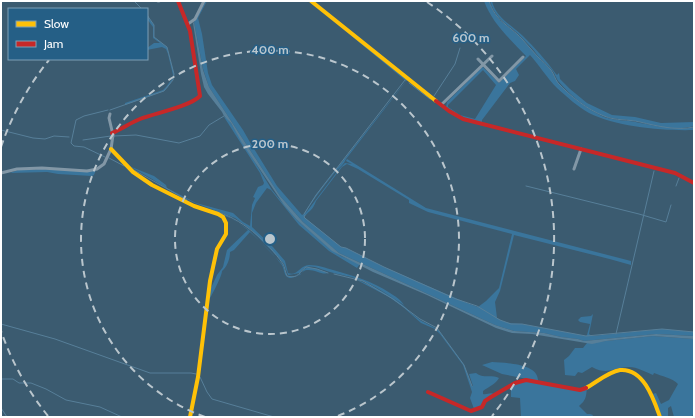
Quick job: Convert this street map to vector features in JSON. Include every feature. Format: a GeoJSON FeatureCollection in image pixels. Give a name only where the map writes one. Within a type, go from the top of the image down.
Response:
{"type":"FeatureCollection","features":[{"type":"Feature","properties":{"kind":"street"},"geometry":{"type":"LineString","coordinates":[[112,133],[138,120],[183,105],[200,97],[188,24],[178,1]]}},
{"type":"Feature","properties":{"kind":"street"},"geometry":{"type":"LineString","coordinates":[[188,24],[195,18],[204,1]]}},
{"type":"Feature","properties":{"kind":"street"},"geometry":{"type":"LineString","coordinates":[[311,1],[452,114],[463,119],[675,173],[694,183]]}},
{"type":"Feature","properties":{"kind":"street"},"geometry":{"type":"LineString","coordinates":[[441,105],[492,56]]}},
{"type":"Feature","properties":{"kind":"street"},"geometry":{"type":"LineString","coordinates":[[478,59],[500,81],[523,57]]}},
{"type":"Feature","properties":{"kind":"street"},"geometry":{"type":"LineString","coordinates":[[1,173],[18,169],[93,170],[101,166],[104,164],[111,149],[112,133],[109,118],[110,114]]}},
{"type":"Feature","properties":{"kind":"street"},"geometry":{"type":"LineString","coordinates":[[111,149],[133,172],[143,179],[163,191],[194,206],[218,214],[223,217],[226,223],[226,234],[217,249],[210,281],[198,377],[190,417]]}},
{"type":"Feature","properties":{"kind":"street"},"geometry":{"type":"LineString","coordinates":[[574,169],[581,150]]}},
{"type":"Feature","properties":{"kind":"street"},"geometry":{"type":"LineString","coordinates":[[428,392],[465,410],[471,411],[482,407],[488,398],[498,394],[515,383],[526,380],[580,390],[587,388],[608,374],[618,371],[626,371],[636,375],[646,384],[660,417]]}},
{"type":"Feature","properties":{"kind":"shaded area"},"geometry":{"type":"Polygon","coordinates":[[[207,1],[198,18],[208,73],[212,85],[243,130],[277,186],[302,215],[316,195],[406,81],[309,1],[407,80],[343,164],[319,192],[305,214],[340,168],[345,163],[352,164],[346,161],[347,159],[426,208],[631,261],[631,265],[514,235],[500,291],[495,302],[497,318],[500,320],[509,323],[586,336],[590,324],[580,322],[578,320],[581,317],[591,316],[593,314],[589,334],[592,336],[662,329],[694,332],[694,336],[656,334],[584,341],[544,333],[514,331],[495,325],[339,253],[303,222],[280,196],[209,87],[203,69],[194,22],[207,1]],[[347,164],[342,167],[304,217],[341,247],[467,303],[478,307],[499,288],[512,234],[428,212],[409,203],[409,200],[347,164]]]}},
{"type":"Feature","properties":{"kind":"shaded area"},"geometry":{"type":"Polygon","coordinates":[[[484,1],[489,1],[499,19],[517,34],[549,68],[558,83],[574,98],[592,111],[604,117],[613,119],[667,128],[694,127],[694,130],[655,129],[626,125],[600,118],[589,113],[557,88],[530,55],[516,69],[519,75],[515,81],[510,83],[482,120],[482,123],[465,118],[446,107],[447,102],[481,68],[483,67],[499,83],[526,56],[497,24],[487,9],[484,1]],[[483,70],[448,105],[448,107],[460,115],[475,119],[496,85],[483,70]]]}},
{"type":"Feature","properties":{"kind":"shaded area"},"geometry":{"type":"Polygon","coordinates":[[[490,1],[492,1],[501,17],[519,32],[557,75],[559,73],[560,79],[570,89],[587,103],[612,115],[635,117],[661,123],[694,122],[694,126],[674,128],[660,126],[608,117],[592,110],[563,87],[548,66],[531,47],[499,18],[490,1]]]}},
{"type":"Feature","properties":{"kind":"shaded area"},"geometry":{"type":"Polygon","coordinates":[[[148,17],[154,25],[154,37],[167,47],[174,74],[172,81],[164,91],[125,105],[125,103],[163,90],[172,79],[173,75],[166,49],[162,47],[148,50],[148,47],[154,43],[160,43],[153,38],[153,27],[148,20],[148,17]]]}},
{"type":"Feature","properties":{"kind":"shaded area"},"geometry":{"type":"Polygon","coordinates":[[[194,22],[203,70],[209,87],[280,196],[303,222],[339,253],[495,325],[514,331],[544,333],[584,341],[656,334],[694,336],[694,339],[653,336],[592,344],[532,334],[512,333],[496,328],[427,295],[373,272],[332,251],[296,219],[284,205],[242,143],[231,123],[208,94],[204,87],[201,74],[194,22]]]}},
{"type":"Feature","properties":{"kind":"shaded area"},"geometry":{"type":"Polygon","coordinates":[[[224,117],[231,123],[272,190],[296,219],[328,247],[341,256],[360,264],[357,268],[329,251],[299,225],[271,190],[267,188],[256,203],[252,213],[252,227],[285,261],[288,273],[294,273],[309,265],[325,268],[370,282],[396,297],[404,305],[383,291],[353,277],[314,267],[306,267],[300,273],[288,275],[284,264],[277,256],[250,229],[235,218],[195,203],[172,192],[129,166],[154,176],[166,185],[167,188],[196,203],[233,213],[250,226],[252,205],[255,198],[253,197],[258,187],[264,183],[260,173],[224,117]]]}},
{"type":"Feature","properties":{"kind":"shaded area"},"geometry":{"type":"Polygon","coordinates":[[[18,170],[96,170],[92,176],[47,172],[10,173],[18,170]]]}},
{"type":"Feature","properties":{"kind":"shaded area"},"geometry":{"type":"Polygon","coordinates":[[[194,205],[228,216],[232,219],[194,205]]]}},
{"type":"Feature","properties":{"kind":"shaded area"},"geometry":{"type":"Polygon","coordinates":[[[238,223],[249,230],[259,240],[250,232],[234,250],[230,252],[228,263],[222,271],[219,281],[209,300],[210,290],[217,275],[223,267],[227,250],[248,230],[238,223]]]}},
{"type":"Feature","properties":{"kind":"shaded area"},"geometry":{"type":"Polygon","coordinates":[[[276,258],[283,265],[287,276],[282,266],[276,258]]]}},
{"type":"Feature","properties":{"kind":"shaded area"},"geometry":{"type":"Polygon","coordinates":[[[309,268],[328,273],[305,270],[302,273],[304,269],[309,268]]]}},
{"type":"Feature","properties":{"kind":"shaded area"},"geometry":{"type":"Polygon","coordinates":[[[355,279],[387,294],[418,318],[439,331],[464,365],[472,386],[469,374],[476,373],[481,376],[493,376],[499,378],[494,384],[483,391],[483,394],[494,394],[482,406],[474,409],[470,398],[472,392],[463,365],[440,334],[435,329],[421,323],[402,306],[389,297],[355,279]]]}},
{"type":"Feature","properties":{"kind":"shaded area"},"geometry":{"type":"Polygon","coordinates":[[[653,336],[694,339],[694,413],[691,417],[674,417],[671,406],[668,408],[668,417],[662,417],[653,394],[656,393],[661,404],[669,400],[678,384],[670,379],[654,373],[653,375],[632,367],[623,367],[603,371],[592,367],[582,373],[578,372],[575,376],[565,375],[564,360],[575,348],[583,348],[587,343],[653,336]]]}},
{"type":"Feature","properties":{"kind":"shaded area"},"geometry":{"type":"Polygon","coordinates":[[[492,362],[527,367],[537,375],[538,381],[502,374],[482,365],[492,362]]]}},
{"type":"Feature","properties":{"kind":"shaded area"},"geometry":{"type":"Polygon","coordinates":[[[526,380],[576,390],[587,388],[585,398],[579,406],[587,414],[593,415],[592,417],[521,417],[520,398],[511,397],[511,386],[526,380]]]}},
{"type":"Feature","properties":{"kind":"waterway"},"geometry":{"type":"LineString","coordinates":[[134,1],[141,8]]}},
{"type":"Feature","properties":{"kind":"waterway"},"geometry":{"type":"LineString","coordinates":[[489,1],[495,14],[517,34],[549,68],[558,83],[574,98],[586,106],[608,118],[613,119],[636,121],[674,128],[694,127]]}},
{"type":"Feature","properties":{"kind":"waterway"},"geometry":{"type":"LineString","coordinates":[[110,110],[164,91],[173,80],[174,74],[167,47],[154,37],[154,25],[148,16]]}},
{"type":"Feature","properties":{"kind":"waterway"},"geometry":{"type":"LineString","coordinates":[[434,96],[455,64],[460,48]]}},
{"type":"Feature","properties":{"kind":"waterway"},"geometry":{"type":"LineString","coordinates":[[304,214],[316,195],[405,80]]}},
{"type":"Feature","properties":{"kind":"waterway"},"geometry":{"type":"LineString","coordinates":[[409,83],[430,99]]}},
{"type":"Feature","properties":{"kind":"waterway"},"geometry":{"type":"LineString","coordinates":[[105,157],[84,147],[74,146],[71,143],[76,120],[84,116],[108,110]]}},
{"type":"Feature","properties":{"kind":"waterway"},"geometry":{"type":"LineString","coordinates":[[114,136],[136,135],[179,143],[200,136],[209,125],[224,116]]}},
{"type":"Feature","properties":{"kind":"waterway"},"geometry":{"type":"LineString","coordinates":[[1,130],[33,138],[45,139],[54,136],[69,137]]}},
{"type":"Feature","properties":{"kind":"waterway"},"geometry":{"type":"LineString","coordinates":[[83,140],[111,136]]}},
{"type":"Feature","properties":{"kind":"waterway"},"geometry":{"type":"LineString","coordinates":[[109,158],[124,166]]}},
{"type":"Feature","properties":{"kind":"waterway"},"geometry":{"type":"LineString","coordinates":[[134,170],[187,200]]}},
{"type":"Feature","properties":{"kind":"waterway"},"geometry":{"type":"LineString","coordinates":[[616,334],[654,171]]}},
{"type":"Feature","properties":{"kind":"waterway"},"geometry":{"type":"LineString","coordinates":[[676,186],[679,178]]}},
{"type":"Feature","properties":{"kind":"waterway"},"geometry":{"type":"LineString","coordinates":[[526,186],[666,222],[671,205]]}},
{"type":"Feature","properties":{"kind":"waterway"},"geometry":{"type":"LineString","coordinates":[[214,211],[234,219],[253,232],[270,247],[283,264],[287,276],[294,277],[306,267],[328,273]]}},
{"type":"Feature","properties":{"kind":"waterway"},"geometry":{"type":"LineString","coordinates":[[305,215],[304,217],[306,219],[341,247],[456,299],[477,306],[500,320],[511,324],[522,324],[586,336],[662,329],[694,332]]}},
{"type":"Feature","properties":{"kind":"waterway"},"geometry":{"type":"LineString","coordinates":[[334,274],[363,281],[393,299],[420,319],[437,328],[464,365],[472,386]]}},
{"type":"Feature","properties":{"kind":"waterway"},"geometry":{"type":"LineString","coordinates":[[1,324],[55,339],[150,373],[196,374]]}},
{"type":"Feature","properties":{"kind":"waterway"},"geometry":{"type":"LineString","coordinates":[[200,377],[212,399],[274,417]]}},
{"type":"Feature","properties":{"kind":"waterway"},"geometry":{"type":"LineString","coordinates":[[1,379],[13,379],[19,383],[31,383],[66,400],[100,407],[122,417]]}},
{"type":"Feature","properties":{"kind":"waterway"},"geometry":{"type":"LineString","coordinates":[[1,408],[7,417]]}},
{"type":"Feature","properties":{"kind":"traffic: slow"},"geometry":{"type":"LineString","coordinates":[[311,1],[436,101]]}},
{"type":"Feature","properties":{"kind":"traffic: slow"},"geometry":{"type":"LineString","coordinates":[[111,149],[133,172],[152,185],[194,206],[218,214],[223,217],[226,223],[226,234],[217,249],[210,281],[198,377],[190,417]]}},
{"type":"Feature","properties":{"kind":"traffic: slow"},"geometry":{"type":"LineString","coordinates":[[586,388],[616,371],[628,371],[636,374],[647,386],[660,417]]}},
{"type":"Feature","properties":{"kind":"traffic: jam"},"geometry":{"type":"LineString","coordinates":[[112,133],[140,119],[188,103],[200,96],[190,31],[178,1]]}},
{"type":"Feature","properties":{"kind":"traffic: jam"},"geometry":{"type":"LineString","coordinates":[[436,101],[463,119],[675,173],[694,183]]}},
{"type":"Feature","properties":{"kind":"traffic: jam"},"geometry":{"type":"LineString","coordinates":[[428,392],[471,411],[482,407],[485,401],[515,383],[526,380],[580,390],[586,388]]}}]}
